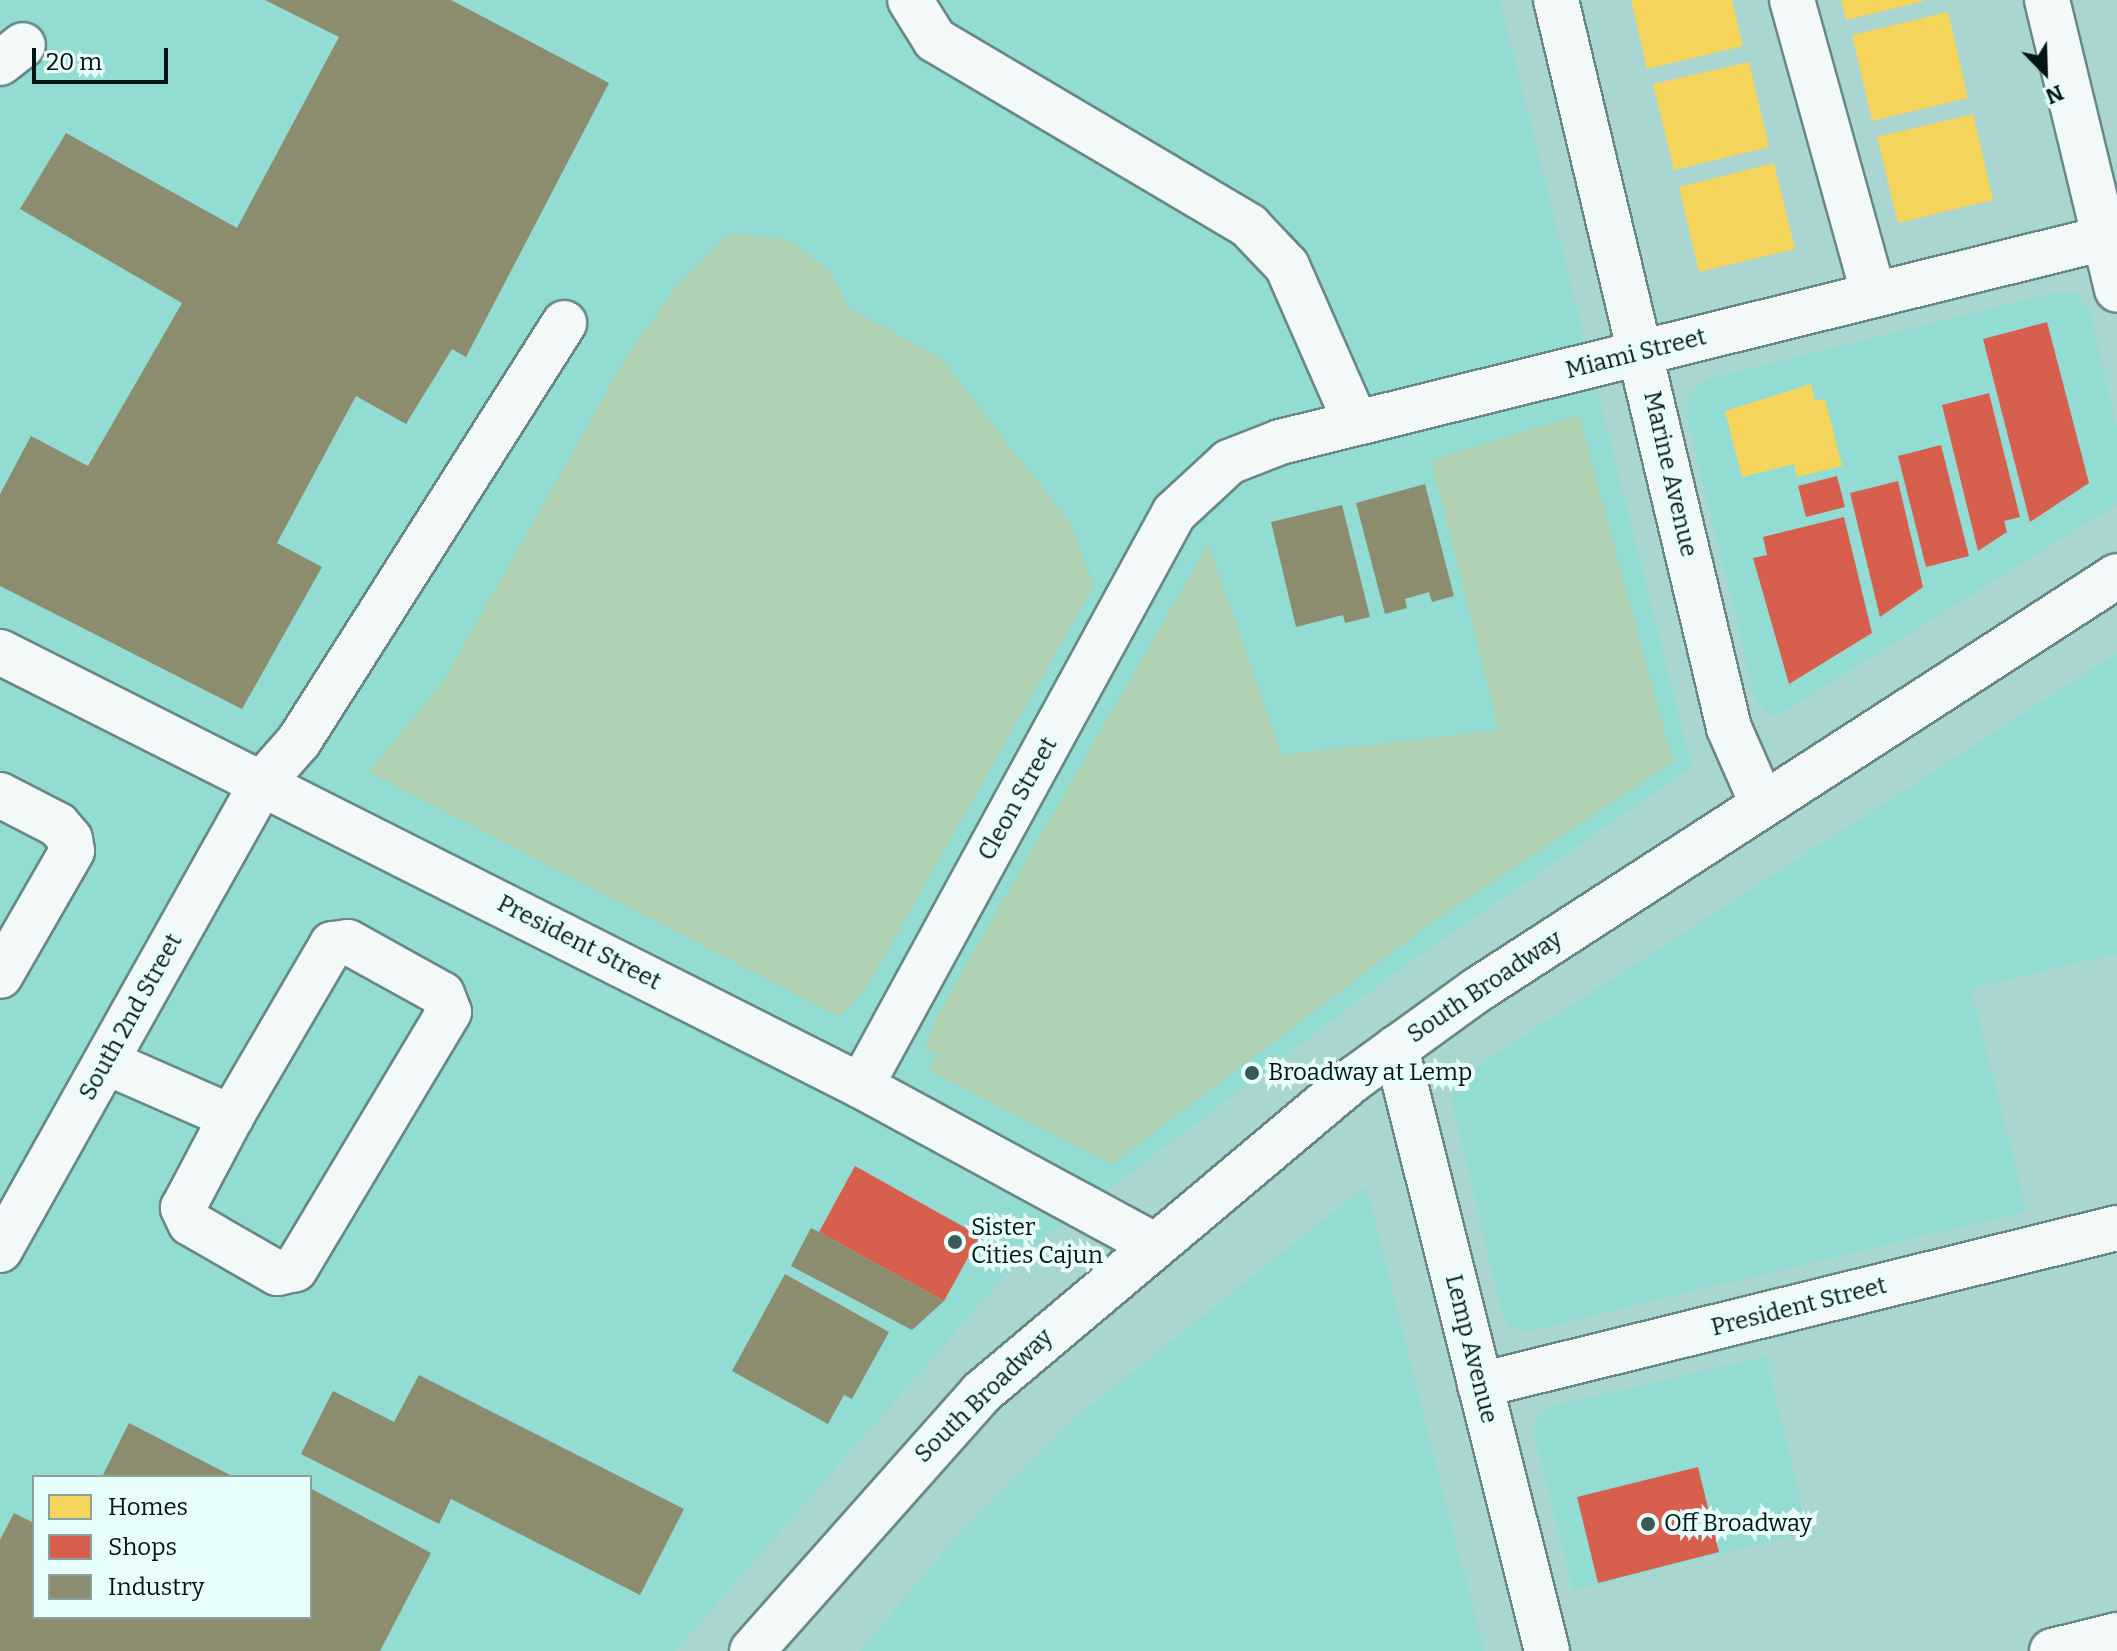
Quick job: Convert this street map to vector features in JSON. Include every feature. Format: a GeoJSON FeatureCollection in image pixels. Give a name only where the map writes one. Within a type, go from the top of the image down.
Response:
{"type":"FeatureCollection","features":[{"type":"Feature","properties":{"kind":"street"},"geometry":{"type":"LineString","coordinates":[[910,0],[935,40],[1249,226],[1287,266],[1356,423]]}},
{"type":"Feature","properties":{"kind":"street","name":"Marine Avenue"},"geometry":{"type":"LineString","coordinates":[[1556,0],[1729,728],[1762,803]]}},
{"type":"Feature","properties":{"kind":"street"},"geometry":{"type":"LineString","coordinates":[[1792,0],[1874,295]]}},
{"type":"Feature","properties":{"kind":"street"},"geometry":{"type":"LineString","coordinates":[[2047,0],[2111,236],[2117,290]]}},
{"type":"Feature","properties":{"kind":"street","name":"Miami Street"},"geometry":{"type":"LineString","coordinates":[[1174,513],[1229,462],[1280,442],[2111,236]]}},
{"type":"Feature","properties":{"kind":"street","name":"South 2nd Street"},"geometry":{"type":"LineString","coordinates":[[0,1250],[262,783],[299,741],[564,323]]}},
{"type":"Feature","properties":{"kind":"street","name":"Cleon Street"},"geometry":{"type":"LineString","coordinates":[[861,1086],[1174,513]]}},
{"type":"Feature","properties":{"kind":"street","name":"South Broadway"},"geometry":{"type":"LineString","coordinates":[[752,1651],[982,1392],[1152,1244],[1396,1048],[1762,803],[2117,576]]}},
{"type":"Feature","properties":{"kind":"street","name":"President Street"},"geometry":{"type":"LineString","coordinates":[[2,656],[262,783],[861,1086],[1152,1244]]}},
{"type":"Feature","properties":{"kind":"street"},"geometry":{"type":"LineString","coordinates":[[0,795],[58,825],[70,839],[72,851],[0,976]]}},
{"type":"Feature","properties":{"kind":"street"},"geometry":{"type":"LineString","coordinates":[[348,942],[442,994],[449,1012],[295,1269],[277,1273],[190,1223],[183,1208],[231,1117],[332,944],[348,942]]}},
{"type":"Feature","properties":{"kind":"street","name":"Lemp Avenue"},"geometry":{"type":"LineString","coordinates":[[1396,1048],[1547,1651]]}},
{"type":"Feature","properties":{"kind":"street"},"geometry":{"type":"LineString","coordinates":[[106,1062],[231,1117]]}},
{"type":"Feature","properties":{"kind":"street","name":"President Street"},"geometry":{"type":"LineString","coordinates":[[1480,1385],[2117,1228]]}},
{"type":"Feature","properties":{"kind":"street"},"geometry":{"type":"LineString","coordinates":[[2052,1651],[2117,1635]]}},
{"type":"Feature","properties":{"kind":"shaded area"},"geometry":{"type":"Polygon","coordinates":[[[0,0],[1500,0],[1692,767],[1389,977],[1024,1254],[675,1651],[0,1651],[0,0]]]}},
{"type":"Feature","properties":{"kind":"shaded area"},"geometry":{"type":"Polygon","coordinates":[[[2060,292],[2076,292],[2089,309],[2117,427],[2117,504],[1782,713],[1770,715],[1755,698],[1686,411],[1688,397],[1708,378],[2060,292]]]}},
{"type":"Feature","properties":{"kind":"shaded area"},"geometry":{"type":"Polygon","coordinates":[[[2117,653],[2117,954],[1971,988],[2027,1211],[1524,1332],[1510,1328],[1504,1320],[1451,1099],[1459,1078],[2117,653]]]}},
{"type":"Feature","properties":{"kind":"shaded area"},"geometry":{"type":"Polygon","coordinates":[[[1366,1186],[1484,1651],[860,1651],[957,1536],[1071,1421],[1366,1186]]]}},
{"type":"Feature","properties":{"kind":"shaded area"},"geometry":{"type":"Polygon","coordinates":[[[1766,1356],[1808,1532],[1573,1591],[1533,1431],[1541,1413],[1549,1407],[1766,1356]]]}},
{"type":"Feature","properties":{"kind":"green space"},"geometry":{"type":"Polygon","coordinates":[[[729,234],[788,239],[830,271],[849,308],[941,358],[1071,524],[1094,586],[868,985],[840,1017],[369,772],[445,679],[628,354],[676,287],[729,234]]]}},
{"type":"Feature","properties":{"kind":"green space"},"geometry":{"type":"Polygon","coordinates":[[[1579,415],[1673,762],[1424,928],[1112,1164],[930,1071],[937,1054],[925,1048],[939,1013],[1208,544],[1282,755],[1499,730],[1431,460],[1579,415]]]}},
{"type":"Feature","properties":{"kind":"building: Homes"},"geometry":{"type":"Polygon","coordinates":[[[1631,0],[1732,0],[1743,46],[1647,69],[1631,0]]]}},
{"type":"Feature","properties":{"kind":"building: Homes"},"geometry":{"type":"Polygon","coordinates":[[[1841,0],[1924,0],[1924,1],[1846,20],[1841,0]]]}},
{"type":"Feature","properties":{"kind":"building: Homes"},"geometry":{"type":"Polygon","coordinates":[[[1948,12],[1968,98],[1872,121],[1852,35],[1948,12]]]}},
{"type":"Feature","properties":{"kind":"building: Homes"},"geometry":{"type":"Polygon","coordinates":[[[1749,62],[1769,147],[1674,170],[1653,84],[1749,62]]]}},
{"type":"Feature","properties":{"kind":"building: Homes"},"geometry":{"type":"Polygon","coordinates":[[[1973,114],[1993,200],[1898,223],[1877,137],[1973,114]]]}},
{"type":"Feature","properties":{"kind":"building: Homes"},"geometry":{"type":"Polygon","coordinates":[[[1774,163],[1795,249],[1699,272],[1679,187],[1774,163]]]}},
{"type":"Feature","properties":{"kind":"building: Homes"},"geometry":{"type":"Polygon","coordinates":[[[1811,384],[1815,401],[1825,399],[1842,466],[1797,477],[1794,464],[1742,477],[1725,411],[1811,384]]]}},
{"type":"Feature","properties":{"kind":"building: Shops"},"geometry":{"type":"Polygon","coordinates":[[[2047,322],[2089,483],[2030,522],[1983,339],[2047,322]]]}},
{"type":"Feature","properties":{"kind":"building: Shops"},"geometry":{"type":"Polygon","coordinates":[[[1989,393],[2020,517],[2004,521],[2007,532],[1978,551],[1942,405],[1989,393]]]}},
{"type":"Feature","properties":{"kind":"building: Shops"},"geometry":{"type":"Polygon","coordinates":[[[1941,445],[1969,556],[1926,567],[1898,456],[1941,445]]]}},
{"type":"Feature","properties":{"kind":"building: Shops"},"geometry":{"type":"Polygon","coordinates":[[[1837,476],[1845,507],[1806,517],[1798,486],[1837,476]]]}},
{"type":"Feature","properties":{"kind":"building: Shops"},"geometry":{"type":"Polygon","coordinates":[[[1898,481],[1923,587],[1880,617],[1850,493],[1898,481]]]}},
{"type":"Feature","properties":{"kind":"building: Shops"},"geometry":{"type":"Polygon","coordinates":[[[1844,517],[1872,633],[1789,684],[1753,558],[1767,555],[1763,537],[1844,517]]]}},
{"type":"Feature","properties":{"kind":"building: Shops"},"geometry":{"type":"Polygon","coordinates":[[[855,1166],[980,1236],[944,1301],[819,1232],[855,1166]]]}},
{"type":"Feature","properties":{"kind":"building: Shops","name":"Off Broadway"},"geometry":{"type":"Polygon","coordinates":[[[1698,1467],[1719,1552],[1598,1583],[1577,1497],[1698,1467]]]}},
{"type":"Feature","properties":{"kind":"building: Industry"},"geometry":{"type":"Polygon","coordinates":[[[265,0],[451,0],[609,83],[466,357],[452,349],[406,424],[356,396],[277,543],[322,567],[242,709],[0,586],[0,494],[31,436],[88,466],[182,303],[20,209],[66,133],[237,228],[339,37],[265,0]]]}},
{"type":"Feature","properties":{"kind":"building: Industry"},"geometry":{"type":"Polygon","coordinates":[[[1425,484],[1454,596],[1432,602],[1429,592],[1405,599],[1407,608],[1385,614],[1356,503],[1425,484]]]}},
{"type":"Feature","properties":{"kind":"building: Industry"},"geometry":{"type":"Polygon","coordinates":[[[1342,505],[1370,617],[1345,623],[1343,615],[1296,627],[1271,522],[1342,505]]]}},
{"type":"Feature","properties":{"kind":"building: Industry"},"geometry":{"type":"Polygon","coordinates":[[[811,1228],[944,1301],[912,1330],[791,1266],[811,1228]]]}},
{"type":"Feature","properties":{"kind":"building: Industry"},"geometry":{"type":"Polygon","coordinates":[[[785,1274],[889,1332],[852,1399],[844,1395],[828,1424],[732,1371],[785,1274]]]}},
{"type":"Feature","properties":{"kind":"building: Industry"},"geometry":{"type":"Polygon","coordinates":[[[419,1375],[684,1509],[640,1595],[451,1499],[439,1524],[301,1454],[333,1391],[394,1422],[419,1375]]]}},
{"type":"Feature","properties":{"kind":"building: Industry"},"geometry":{"type":"Polygon","coordinates":[[[129,1423],[230,1475],[103,1475],[129,1423]]]}},
{"type":"Feature","properties":{"kind":"building: Industry"},"geometry":{"type":"Polygon","coordinates":[[[312,1489],[431,1553],[380,1651],[0,1651],[0,1540],[14,1513],[32,1522],[32,1619],[312,1619],[312,1489]]]}},
{"type":"Feature","properties":{"kind":"place","name":"Broadway at Lemp"},"geometry":{"type":"Point","coordinates":[1252,1073]}},
{"type":"Feature","properties":{"kind":"place","name":"Sister Cities Cajun"},"geometry":{"type":"Point","coordinates":[955,1242]}},
{"type":"Feature","properties":{"kind":"place","name":"Off Broadway"},"geometry":{"type":"Point","coordinates":[1648,1524]}}]}
